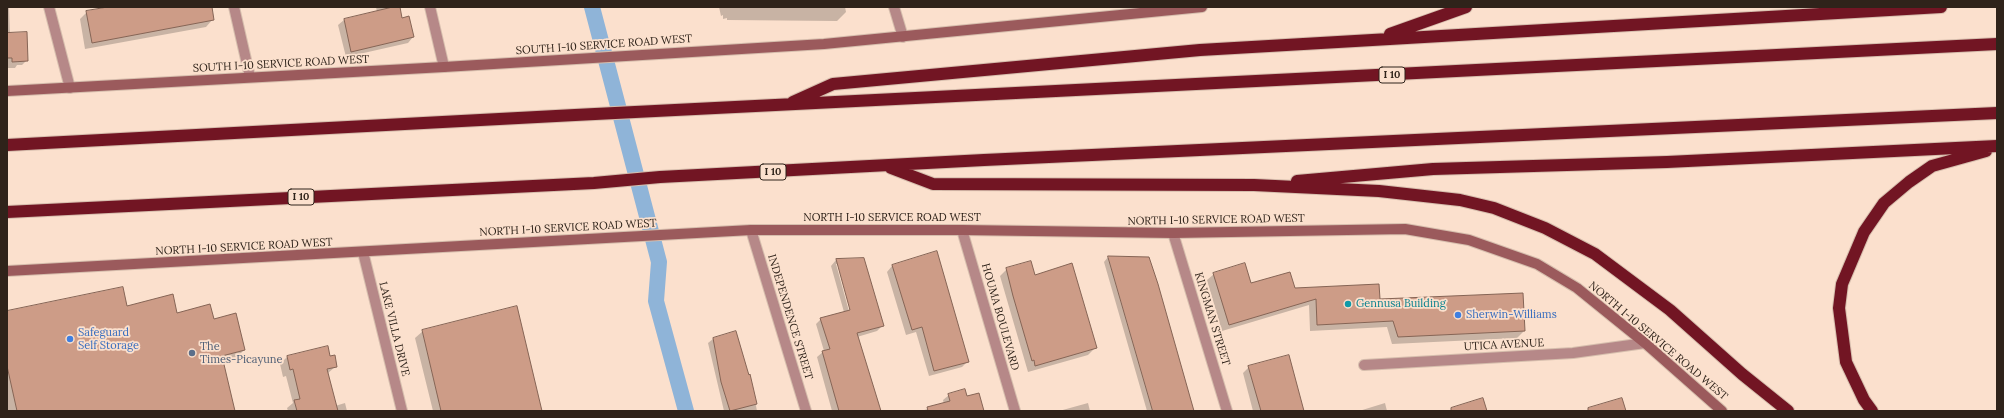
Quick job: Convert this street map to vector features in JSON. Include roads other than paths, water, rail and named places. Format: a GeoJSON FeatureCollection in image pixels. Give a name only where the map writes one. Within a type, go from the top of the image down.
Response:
{"type":"FeatureCollection","features":[{"type":"Feature","properties":{"kind":"highway"},"geometry":{"type":"LineString","coordinates":[[1377,39],[1466,7]]}},
{"type":"Feature","properties":{"kind":"highway"},"geometry":{"type":"LineString","coordinates":[[787,105],[833,84],[1200,50],[1941,7]]}},
{"type":"Feature","properties":{"kind":"highway","name":"I 10"},"geometry":{"type":"LineString","coordinates":[[7,145],[1997,44]]}},
{"type":"Feature","properties":{"kind":"highway","name":"I 10"},"geometry":{"type":"LineString","coordinates":[[7,212],[594,183],[660,177],[1997,113]]}},
{"type":"Feature","properties":{"kind":"highway"},"geometry":{"type":"LineString","coordinates":[[1254,185],[1434,169],[1667,162],[1997,147]]}},
{"type":"Feature","properties":{"kind":"highway"},"geometry":{"type":"LineString","coordinates":[[1872,411],[1864,400],[1846,362],[1839,308],[1842,284],[1864,232],[1884,203],[1909,182],[1932,166],[1997,147]]}},
{"type":"Feature","properties":{"kind":"highway"},"geometry":{"type":"LineString","coordinates":[[886,166],[933,184],[1254,185],[1379,191],[1460,200],[1494,208],[1545,228],[1601,259],[1670,310],[1784,409]]}},
{"type":"Feature","properties":{"kind":"street"},"geometry":{"type":"LineString","coordinates":[[49,7],[70,88]]}},
{"type":"Feature","properties":{"kind":"street"},"geometry":{"type":"LineString","coordinates":[[234,7],[250,77]]}},
{"type":"Feature","properties":{"kind":"street"},"geometry":{"type":"LineString","coordinates":[[430,7],[444,67]]}},
{"type":"Feature","properties":{"kind":"street"},"geometry":{"type":"LineString","coordinates":[[894,7],[903,37]]}},
{"type":"Feature","properties":{"kind":"street","name":"SOUTH I-10 SERVICE ROAD WEST"},"geometry":{"type":"LineString","coordinates":[[7,91],[564,60],[903,37],[1202,7]]}},
{"type":"Feature","properties":{"kind":"street","name":"NORTH I-10 SERVICE ROAD WEST"},"geometry":{"type":"LineString","coordinates":[[7,272],[751,230],[962,230],[1173,233],[1405,229],[1469,240],[1537,264],[1577,288],[1645,343],[1722,411]]}},
{"type":"Feature","properties":{"kind":"street","name":"INDEPENDENCE STREET"},"geometry":{"type":"LineString","coordinates":[[751,230],[806,411]]}},
{"type":"Feature","properties":{"kind":"street","name":"HOUMA BOULEVARD"},"geometry":{"type":"LineString","coordinates":[[962,230],[1016,411]]}},
{"type":"Feature","properties":{"kind":"street","name":"KINGMAN STREET"},"geometry":{"type":"LineString","coordinates":[[1173,233],[1227,411]]}},
{"type":"Feature","properties":{"kind":"street","name":"LAKE VILLA DRIVE"},"geometry":{"type":"LineString","coordinates":[[363,252],[402,411]]}},
{"type":"Feature","properties":{"kind":"street","name":"UTICA AVENUE"},"geometry":{"type":"LineString","coordinates":[[1364,365],[1573,353],[1645,343]]}},
{"type":"Feature","properties":{"kind":"waterway"},"geometry":{"type":"LineString","coordinates":[[592,7],[659,262],[656,301],[686,411]]}},
{"type":"Feature","properties":{"kind":"place","name":"Gennusa Building"},"geometry":{"type":"Point","coordinates":[1348,304]}},
{"type":"Feature","properties":{"kind":"place","name":"Sherwin-Williams"},"geometry":{"type":"Point","coordinates":[1458,315]}},
{"type":"Feature","properties":{"kind":"place","name":"Safeguard Self Storage"},"geometry":{"type":"Point","coordinates":[70,339]}},
{"type":"Feature","properties":{"kind":"place","name":"The Times-Picayune"},"geometry":{"type":"Point","coordinates":[192,353]}}]}
